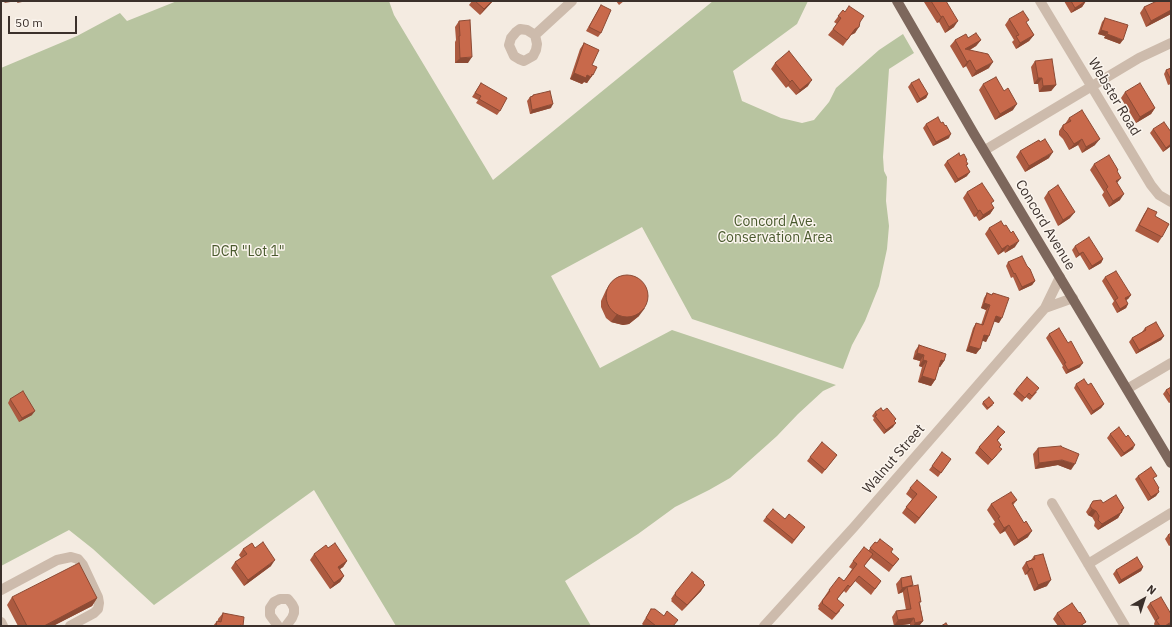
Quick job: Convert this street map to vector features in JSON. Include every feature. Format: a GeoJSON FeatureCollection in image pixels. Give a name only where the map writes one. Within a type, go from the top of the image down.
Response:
{"type":"FeatureCollection","features":[{"type":"Feature","properties":{"kind":"main road","name":"Concord Avenue"},"geometry":{"type":"LineString","coordinates":[[897,1],[1171,463]]}},
{"type":"Feature","properties":{"kind":"street"},"geometry":{"type":"LineString","coordinates":[[535,35],[572,1]]}},
{"type":"Feature","properties":{"kind":"street","name":"Webster Road"},"geometry":{"type":"LineString","coordinates":[[1040,1],[1151,185],[1158,195],[1171,202]]}},
{"type":"Feature","properties":{"kind":"street"},"geometry":{"type":"LineString","coordinates":[[985,150],[1139,58],[1171,43]]}},
{"type":"Feature","properties":{"kind":"street","name":"Walnut Street"},"geometry":{"type":"LineString","coordinates":[[764,626],[1045,308],[1060,277]]}},
{"type":"Feature","properties":{"kind":"street","name":"Walnut Street"},"geometry":{"type":"LineString","coordinates":[[1045,308],[1073,298]]}},
{"type":"Feature","properties":{"kind":"street"},"geometry":{"type":"LineString","coordinates":[[1127,389],[1171,363]]}},
{"type":"Feature","properties":{"kind":"street"},"geometry":{"type":"LineString","coordinates":[[1052,503],[1125,626]]}},
{"type":"Feature","properties":{"kind":"street"},"geometry":{"type":"LineString","coordinates":[[1088,564],[1171,513]]}},
{"type":"Feature","properties":{"kind":"street"},"geometry":{"type":"LineString","coordinates":[[1,590],[57,560],[71,558],[78,559],[98,597],[99,603],[98,609],[94,613],[70,626]]}},
{"type":"Feature","properties":{"kind":"street"},"geometry":{"type":"LineString","coordinates":[[278,626],[270,615],[270,608],[274,602],[284,599],[288,600],[294,608],[292,618],[286,626]]}},
{"type":"Feature","properties":{"kind":"street"},"geometry":{"type":"LineString","coordinates":[[1,622],[3,626]]}},
{"type":"Feature","properties":{"kind":"green space","name":"DCR \"Lot 1\""},"geometry":{"type":"Polygon","coordinates":[[[177,1],[389,1],[394,15],[493,180],[713,1],[808,1],[797,24],[733,71],[742,101],[781,118],[802,123],[814,120],[829,102],[836,88],[879,50],[903,34],[914,53],[889,69],[883,157],[884,171],[887,177],[886,201],[889,226],[887,249],[879,286],[865,321],[852,345],[843,369],[692,319],[642,227],[551,276],[600,368],[672,330],[836,385],[823,391],[777,436],[730,478],[675,507],[638,534],[565,581],[591,626],[396,626],[314,490],[154,605],[93,549],[69,530],[1,566],[1,68],[77,36],[120,13],[127,21],[177,1]]]}},
{"type":"Feature","properties":{"kind":"building"},"geometry":{"type":"Polygon","coordinates":[[[475,1],[492,1],[484,9],[475,1]]]}},
{"type":"Feature","properties":{"kind":"building"},"geometry":{"type":"Polygon","coordinates":[[[931,1],[946,1],[958,21],[949,27],[943,16],[941,17],[931,1]]]}},
{"type":"Feature","properties":{"kind":"building"},"geometry":{"type":"Polygon","coordinates":[[[1071,1],[1086,1],[1075,8],[1071,1]]]}},
{"type":"Feature","properties":{"kind":"building"},"geometry":{"type":"Polygon","coordinates":[[[1157,1],[1171,1],[1171,10],[1151,21],[1144,7],[1157,1]]]}},
{"type":"Feature","properties":{"kind":"building"},"geometry":{"type":"Polygon","coordinates":[[[601,5],[611,10],[601,33],[589,27],[601,5]]]}},
{"type":"Feature","properties":{"kind":"building"},"geometry":{"type":"Polygon","coordinates":[[[849,6],[864,16],[859,27],[855,29],[847,40],[833,29],[841,18],[838,16],[843,10],[845,12],[849,6]]]}},
{"type":"Feature","properties":{"kind":"building"},"geometry":{"type":"Polygon","coordinates":[[[1023,11],[1029,20],[1026,22],[1034,35],[1020,43],[1016,36],[1019,35],[1009,19],[1023,11]]]}},
{"type":"Feature","properties":{"kind":"building"},"geometry":{"type":"Polygon","coordinates":[[[1105,18],[1128,25],[1123,40],[1101,30],[1105,18]]]}},
{"type":"Feature","properties":{"kind":"building"},"geometry":{"type":"Polygon","coordinates":[[[470,20],[472,57],[460,58],[459,21],[470,20]]]}},
{"type":"Feature","properties":{"kind":"building"},"geometry":{"type":"Polygon","coordinates":[[[976,33],[981,40],[965,49],[988,54],[993,62],[976,71],[970,60],[967,62],[955,40],[966,34],[968,38],[976,33]]]}},
{"type":"Feature","properties":{"kind":"building"},"geometry":{"type":"Polygon","coordinates":[[[584,43],[599,50],[592,65],[597,67],[591,77],[587,75],[586,78],[574,73],[584,43]]]}},
{"type":"Feature","properties":{"kind":"building"},"geometry":{"type":"Polygon","coordinates":[[[789,51],[812,80],[800,90],[792,80],[790,82],[775,63],[789,51]]]}},
{"type":"Feature","properties":{"kind":"building"},"geometry":{"type":"Polygon","coordinates":[[[1052,59],[1056,85],[1043,86],[1042,78],[1038,78],[1035,61],[1052,59]]]}},
{"type":"Feature","properties":{"kind":"building"},"geometry":{"type":"Polygon","coordinates":[[[1171,68],[1171,80],[1166,70],[1171,68]]]}},
{"type":"Feature","properties":{"kind":"building"},"geometry":{"type":"Polygon","coordinates":[[[996,77],[1004,91],[1008,88],[1017,104],[1000,114],[983,84],[996,77]]]}},
{"type":"Feature","properties":{"kind":"building"},"geometry":{"type":"Polygon","coordinates":[[[919,79],[928,94],[920,99],[911,83],[919,79]]]}},
{"type":"Feature","properties":{"kind":"building"},"geometry":{"type":"Polygon","coordinates":[[[481,83],[507,98],[500,111],[479,99],[481,96],[475,93],[481,83]]]}},
{"type":"Feature","properties":{"kind":"building"},"geometry":{"type":"Polygon","coordinates":[[[1140,83],[1155,108],[1140,117],[1125,92],[1140,83]]]}},
{"type":"Feature","properties":{"kind":"building"},"geometry":{"type":"Polygon","coordinates":[[[550,91],[553,104],[532,110],[530,97],[550,91]]]}},
{"type":"Feature","properties":{"kind":"building"},"geometry":{"type":"Polygon","coordinates":[[[1082,110],[1100,139],[1086,147],[1082,139],[1074,144],[1063,129],[1063,125],[1071,121],[1069,118],[1082,110]]]}},
{"type":"Feature","properties":{"kind":"building"},"geometry":{"type":"Polygon","coordinates":[[[938,117],[941,123],[943,122],[945,126],[946,125],[951,134],[936,142],[926,124],[938,117]]]}},
{"type":"Feature","properties":{"kind":"building"},"geometry":{"type":"Polygon","coordinates":[[[1164,122],[1171,132],[1171,144],[1166,148],[1153,129],[1164,122]]]}},
{"type":"Feature","properties":{"kind":"building"},"geometry":{"type":"Polygon","coordinates":[[[1045,139],[1053,152],[1029,166],[1020,151],[1039,140],[1040,142],[1045,139]]]}},
{"type":"Feature","properties":{"kind":"building"},"geometry":{"type":"Polygon","coordinates":[[[959,153],[960,156],[964,154],[968,164],[966,165],[970,172],[958,179],[947,161],[959,153]]]}},
{"type":"Feature","properties":{"kind":"building"},"geometry":{"type":"Polygon","coordinates":[[[1109,155],[1118,170],[1117,171],[1121,178],[1116,181],[1124,194],[1113,201],[1106,189],[1108,187],[1094,164],[1109,155]]]}},
{"type":"Feature","properties":{"kind":"building"},"geometry":{"type":"Polygon","coordinates":[[[982,183],[994,201],[991,203],[994,208],[983,215],[980,210],[978,211],[967,192],[982,183]]]}},
{"type":"Feature","properties":{"kind":"building"},"geometry":{"type":"Polygon","coordinates":[[[1058,185],[1075,212],[1063,220],[1048,192],[1058,185]]]}},
{"type":"Feature","properties":{"kind":"building"},"geometry":{"type":"Polygon","coordinates":[[[1148,208],[1157,212],[1155,216],[1169,224],[1162,237],[1139,225],[1148,208]]]}},
{"type":"Feature","properties":{"kind":"building"},"geometry":{"type":"Polygon","coordinates":[[[1001,221],[1004,226],[1006,225],[1011,233],[1013,231],[1019,241],[1002,249],[989,228],[1001,221]]]}},
{"type":"Feature","properties":{"kind":"building"},"geometry":{"type":"Polygon","coordinates":[[[1089,237],[1103,259],[1092,266],[1083,252],[1079,254],[1075,246],[1089,237]]]}},
{"type":"Feature","properties":{"kind":"building"},"geometry":{"type":"Polygon","coordinates":[[[1022,256],[1035,281],[1022,287],[1008,262],[1022,256]]]}},
{"type":"Feature","properties":{"kind":"building"},"geometry":{"type":"Polygon","coordinates":[[[1116,271],[1131,295],[1125,298],[1128,304],[1120,309],[1115,300],[1118,298],[1105,277],[1116,271]]]}},
{"type":"Feature","properties":{"kind":"building"},"geometry":{"type":"Polygon","coordinates":[[[627,275],[642,281],[648,296],[642,311],[627,317],[612,311],[606,296],[612,281],[627,275]]]}},
{"type":"Feature","properties":{"kind":"building"},"geometry":{"type":"Polygon","coordinates":[[[987,293],[992,295],[993,293],[1009,298],[1002,318],[996,316],[989,336],[984,335],[980,349],[969,346],[976,323],[983,325],[990,305],[984,303],[987,293]]]}},
{"type":"Feature","properties":{"kind":"building"},"geometry":{"type":"Polygon","coordinates":[[[1156,322],[1164,336],[1139,350],[1132,338],[1156,322]]]}},
{"type":"Feature","properties":{"kind":"building"},"geometry":{"type":"Polygon","coordinates":[[[1059,328],[1068,343],[1071,341],[1083,363],[1068,370],[1064,363],[1066,363],[1049,334],[1059,328]]]}},
{"type":"Feature","properties":{"kind":"building"},"geometry":{"type":"Polygon","coordinates":[[[919,345],[946,354],[944,361],[941,360],[935,380],[922,376],[927,361],[923,360],[924,355],[917,353],[919,345]]]}},
{"type":"Feature","properties":{"kind":"building"},"geometry":{"type":"Polygon","coordinates":[[[1027,377],[1039,388],[1032,396],[1029,393],[1025,398],[1016,390],[1027,377]]]}},
{"type":"Feature","properties":{"kind":"building"},"geometry":{"type":"Polygon","coordinates":[[[1084,379],[1088,385],[1091,383],[1104,404],[1093,411],[1076,384],[1084,379]]]}},
{"type":"Feature","properties":{"kind":"building"},"geometry":{"type":"Polygon","coordinates":[[[1171,387],[1171,398],[1166,390],[1171,387]]]}},
{"type":"Feature","properties":{"kind":"building"},"geometry":{"type":"Polygon","coordinates":[[[23,391],[35,411],[22,418],[10,399],[23,391]]]}},
{"type":"Feature","properties":{"kind":"building"},"geometry":{"type":"Polygon","coordinates":[[[989,397],[994,403],[988,408],[983,402],[989,397]]]}},
{"type":"Feature","properties":{"kind":"building"},"geometry":{"type":"Polygon","coordinates":[[[881,408],[883,411],[887,408],[896,419],[894,421],[896,423],[886,430],[875,416],[877,415],[875,412],[881,408]]]}},
{"type":"Feature","properties":{"kind":"building"},"geometry":{"type":"Polygon","coordinates":[[[998,426],[1005,432],[997,440],[1001,445],[999,447],[1002,449],[992,460],[979,447],[998,426]]]}},
{"type":"Feature","properties":{"kind":"building"},"geometry":{"type":"Polygon","coordinates":[[[1119,427],[1126,437],[1128,435],[1135,445],[1124,453],[1110,434],[1119,427]]]}},
{"type":"Feature","properties":{"kind":"building"},"geometry":{"type":"Polygon","coordinates":[[[822,442],[837,455],[825,470],[810,457],[822,442]]]}},
{"type":"Feature","properties":{"kind":"building"},"geometry":{"type":"Polygon","coordinates":[[[1061,446],[1079,454],[1075,464],[1062,460],[1039,463],[1038,448],[1061,446]]]}},
{"type":"Feature","properties":{"kind":"building"},"geometry":{"type":"Polygon","coordinates":[[[942,452],[951,459],[941,473],[932,466],[942,452]]]}},
{"type":"Feature","properties":{"kind":"building"},"geometry":{"type":"Polygon","coordinates":[[[1151,467],[1157,476],[1153,478],[1159,488],[1159,492],[1151,497],[1138,476],[1151,467]]]}},
{"type":"Feature","properties":{"kind":"building"},"geometry":{"type":"Polygon","coordinates":[[[917,480],[937,497],[919,518],[906,507],[917,494],[910,488],[917,480]]]}},
{"type":"Feature","properties":{"kind":"building"},"geometry":{"type":"Polygon","coordinates":[[[1011,492],[1017,500],[1012,503],[1024,523],[1026,521],[1032,531],[1018,540],[1009,525],[1004,528],[998,518],[1000,517],[991,504],[1011,492]]]}},
{"type":"Feature","properties":{"kind":"building"},"geometry":{"type":"Polygon","coordinates":[[[1116,495],[1124,508],[1121,510],[1122,512],[1102,524],[1098,520],[1099,516],[1096,511],[1090,506],[1093,501],[1101,500],[1103,503],[1116,495]]]}},
{"type":"Feature","properties":{"kind":"building"},"geometry":{"type":"Polygon","coordinates":[[[773,509],[785,519],[789,514],[805,527],[794,540],[766,517],[773,509]]]}},
{"type":"Feature","properties":{"kind":"building"},"geometry":{"type":"Polygon","coordinates":[[[1171,533],[1171,541],[1168,535],[1171,533]]]}},
{"type":"Feature","properties":{"kind":"building"},"geometry":{"type":"Polygon","coordinates":[[[880,539],[893,549],[891,552],[899,559],[893,566],[870,548],[880,539]]]}},
{"type":"Feature","properties":{"kind":"building"},"geometry":{"type":"Polygon","coordinates":[[[263,542],[275,560],[248,580],[235,562],[247,554],[243,549],[252,543],[255,548],[263,542]]]}},
{"type":"Feature","properties":{"kind":"building"},"geometry":{"type":"Polygon","coordinates":[[[335,543],[347,561],[338,567],[344,576],[334,583],[314,554],[326,545],[328,548],[335,543]]]}},
{"type":"Feature","properties":{"kind":"building"},"geometry":{"type":"Polygon","coordinates":[[[864,547],[873,554],[864,566],[881,581],[875,589],[859,576],[850,587],[848,585],[837,599],[844,605],[836,614],[822,603],[822,601],[839,577],[844,581],[857,564],[853,561],[864,547]]]}},
{"type":"Feature","properties":{"kind":"building"},"geometry":{"type":"Polygon","coordinates":[[[1043,554],[1051,580],[1038,585],[1032,568],[1029,569],[1026,562],[1035,559],[1034,556],[1043,554]]]}},
{"type":"Feature","properties":{"kind":"building"},"geometry":{"type":"Polygon","coordinates":[[[1137,557],[1143,567],[1121,580],[1116,570],[1137,557]]]}},
{"type":"Feature","properties":{"kind":"building"},"geometry":{"type":"Polygon","coordinates":[[[79,563],[97,598],[44,626],[27,626],[12,597],[79,563]]]}},
{"type":"Feature","properties":{"kind":"building"},"geometry":{"type":"Polygon","coordinates":[[[692,572],[704,582],[703,583],[705,585],[687,605],[675,595],[675,593],[692,572]]]}},
{"type":"Feature","properties":{"kind":"building"},"geometry":{"type":"Polygon","coordinates":[[[911,576],[913,585],[902,588],[901,578],[911,576]]]}},
{"type":"Feature","properties":{"kind":"building"},"geometry":{"type":"Polygon","coordinates":[[[918,585],[921,602],[919,602],[923,621],[915,623],[914,618],[898,620],[896,611],[911,609],[907,587],[918,585]]]}},
{"type":"Feature","properties":{"kind":"building"},"geometry":{"type":"Polygon","coordinates":[[[1161,597],[1171,614],[1171,622],[1165,626],[1160,626],[1156,620],[1159,618],[1150,603],[1161,597]]]}},
{"type":"Feature","properties":{"kind":"building"},"geometry":{"type":"Polygon","coordinates":[[[1072,603],[1086,622],[1080,626],[1066,626],[1057,613],[1072,603]]]}},
{"type":"Feature","properties":{"kind":"building"},"geometry":{"type":"Polygon","coordinates":[[[651,609],[655,609],[664,616],[667,611],[678,620],[673,626],[656,626],[646,618],[651,609]]]}},
{"type":"Feature","properties":{"kind":"building"},"geometry":{"type":"Polygon","coordinates":[[[223,613],[244,617],[243,626],[216,626],[217,621],[221,622],[223,613]]]}},
{"type":"Feature","properties":{"kind":"building"},"geometry":{"type":"Polygon","coordinates":[[[946,623],[948,626],[941,626],[946,623]]]}},
{"type":"Feature","properties":{"kind":"park label","name":"Concord Ave. Conservation Area"},"geometry":{"type":"Point","coordinates":[775,230]}}]}
